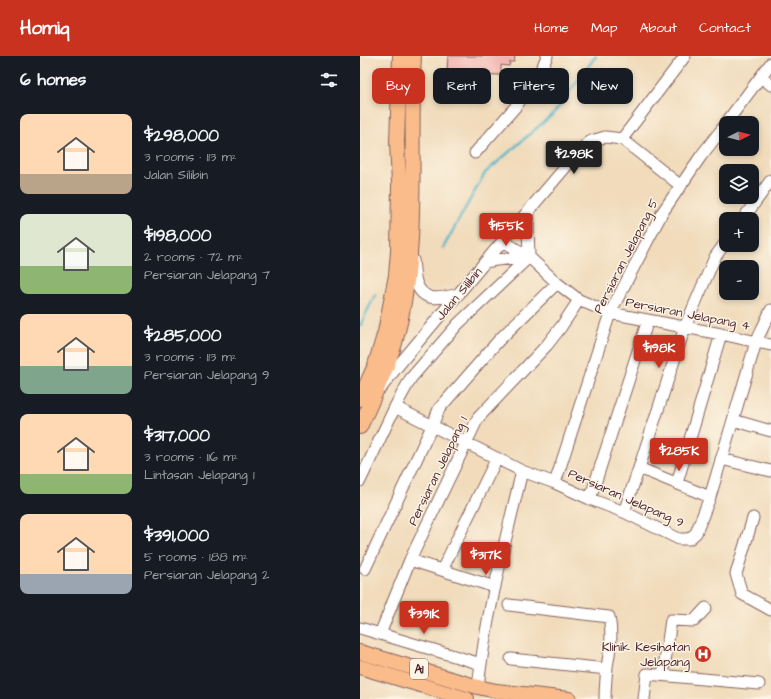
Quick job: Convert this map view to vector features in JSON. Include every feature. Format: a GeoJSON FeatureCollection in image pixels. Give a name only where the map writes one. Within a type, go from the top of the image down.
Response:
{"type":"FeatureCollection","features":[{"type":"Feature","properties":{"kind":"main road","name":"Jalan Silibin"},"geometry":{"type":"LineString","coordinates":[[360,427],[374,365],[385,332],[396,275],[398,251],[398,108],[400,56]]}},
{"type":"Feature","properties":{"kind":"main road"},"geometry":{"type":"LineString","coordinates":[[398,108],[406,76],[406,56]]}},
{"type":"Feature","properties":{"kind":"main road","name":"Jalan Silibin"},"geometry":{"type":"LineString","coordinates":[[366,400],[383,376],[395,344],[406,292],[412,204],[415,60]]}},
{"type":"Feature","properties":{"kind":"main road","name":"A1"},"geometry":{"type":"LineString","coordinates":[[360,652],[478,687],[496,691],[570,699]]}},
{"type":"Feature","properties":{"kind":"main road","name":"A1"},"geometry":{"type":"LineString","coordinates":[[360,667],[467,699]]}},
{"type":"Feature","properties":{"kind":"street"},"geometry":{"type":"LineString","coordinates":[[475,153],[517,105],[544,66],[547,56]]}},
{"type":"Feature","properties":{"kind":"street"},"geometry":{"type":"LineString","coordinates":[[681,186],[622,139],[685,56]]}},
{"type":"Feature","properties":{"kind":"street","name":"Persiaran Jelapang 5"},"geometry":{"type":"LineString","coordinates":[[731,116],[771,64]]}},
{"type":"Feature","properties":{"kind":"street"},"geometry":{"type":"LineString","coordinates":[[761,77],[771,85]]}},
{"type":"Feature","properties":{"kind":"street","name":"Persiaran Jelapang 5"},"geometry":{"type":"LineString","coordinates":[[555,483],[610,313],[662,213],[719,133]]}},
{"type":"Feature","properties":{"kind":"street","name":"Jalan Silibin"},"geometry":{"type":"LineString","coordinates":[[366,400],[397,367],[580,150],[592,142],[605,137],[622,139]]}},
{"type":"Feature","properties":{"kind":"street"},"geometry":{"type":"LineString","coordinates":[[748,212],[771,180]]}},
{"type":"Feature","properties":{"kind":"street"},"geometry":{"type":"LineString","coordinates":[[530,210],[528,226],[530,257]]}},
{"type":"Feature","properties":{"kind":"street","name":"Persiaran Jelapang 4"},"geometry":{"type":"LineString","coordinates":[[503,241],[530,257],[557,283],[579,300],[610,313],[771,345]]}},
{"type":"Feature","properties":{"kind":"street"},"geometry":{"type":"LineString","coordinates":[[410,247],[413,257],[416,281],[420,291],[427,296],[435,298],[459,294]]}},
{"type":"Feature","properties":{"kind":"street"},"geometry":{"type":"LineString","coordinates":[[624,512],[685,327],[719,252]]}},
{"type":"Feature","properties":{"kind":"street"},"geometry":{"type":"LineString","coordinates":[[485,262],[530,257]]}},
{"type":"Feature","properties":{"kind":"street"},"geometry":{"type":"LineString","coordinates":[[360,481],[395,407],[411,378],[458,324],[530,257]]}},
{"type":"Feature","properties":{"kind":"street"},"geometry":{"type":"LineString","coordinates":[[365,569],[439,409],[494,345],[557,283]]}},
{"type":"Feature","properties":{"kind":"street","name":"Persiaran Jelapang 1"},"geometry":{"type":"LineString","coordinates":[[380,634],[410,560],[478,418],[547,345],[579,300]]}},
{"type":"Feature","properties":{"kind":"street","name":"Persiaran Jelapang 9"},"geometry":{"type":"LineString","coordinates":[[395,407],[522,470],[624,512],[679,539],[689,539],[696,533],[710,497],[756,342],[771,310]]}},
{"type":"Feature","properties":{"kind":"street"},"geometry":{"type":"LineString","coordinates":[[590,499],[648,320]]}},
{"type":"Feature","properties":{"kind":"street"},"geometry":{"type":"LineString","coordinates":[[676,483],[721,334]]}},
{"type":"Feature","properties":{"kind":"street"},"geometry":{"type":"LineString","coordinates":[[733,420],[771,431]]}},
{"type":"Feature","properties":{"kind":"street"},"geometry":{"type":"LineString","coordinates":[[442,570],[497,458]]}},
{"type":"Feature","properties":{"kind":"street"},"geometry":{"type":"LineString","coordinates":[[721,459],[771,471]]}},
{"type":"Feature","properties":{"kind":"street"},"geometry":{"type":"LineString","coordinates":[[639,468],[710,497]]}},
{"type":"Feature","properties":{"kind":"street"},"geometry":{"type":"LineString","coordinates":[[478,687],[495,587],[522,470]]}},
{"type":"Feature","properties":{"kind":"street"},"geometry":{"type":"LineString","coordinates":[[753,518],[736,574],[742,594],[771,610]]}},
{"type":"Feature","properties":{"kind":"street"},"geometry":{"type":"LineString","coordinates":[[410,560],[495,587]]}},
{"type":"Feature","properties":{"kind":"street"},"geometry":{"type":"LineString","coordinates":[[510,605],[609,617],[611,626],[611,642],[605,699]]}},
{"type":"Feature","properties":{"kind":"street"},"geometry":{"type":"LineString","coordinates":[[664,675],[671,620],[694,621],[706,608]]}},
{"type":"Feature","properties":{"kind":"street"},"geometry":{"type":"LineString","coordinates":[[360,628],[481,664]]}},
{"type":"Feature","properties":{"kind":"street"},"geometry":{"type":"LineString","coordinates":[[511,659],[607,669]]}},
{"type":"Feature","properties":{"kind":"street"},"geometry":{"type":"LineString","coordinates":[[644,699],[647,674],[759,684]]}},
{"type":"Feature","properties":{"kind":"building"},"geometry":{"type":"Polygon","coordinates":[[[448,56],[515,56],[514,62],[510,62],[509,66],[501,65],[501,68],[499,68],[499,75],[491,75],[491,68],[447,68],[448,56]]]}},
{"type":"Feature","properties":{"kind":"waterway"},"geometry":{"type":"LineString","coordinates":[[443,248],[485,173],[554,113],[596,56]]}},
{"type":"Feature","properties":{"kind":"waterway"},"geometry":{"type":"LineString","coordinates":[[360,326],[375,295]]}},
{"type":"Feature","properties":{"kind":"place","name":"Klinik Kesihatan Jelapang"},"geometry":{"type":"Point","coordinates":[703,654]}}]}
